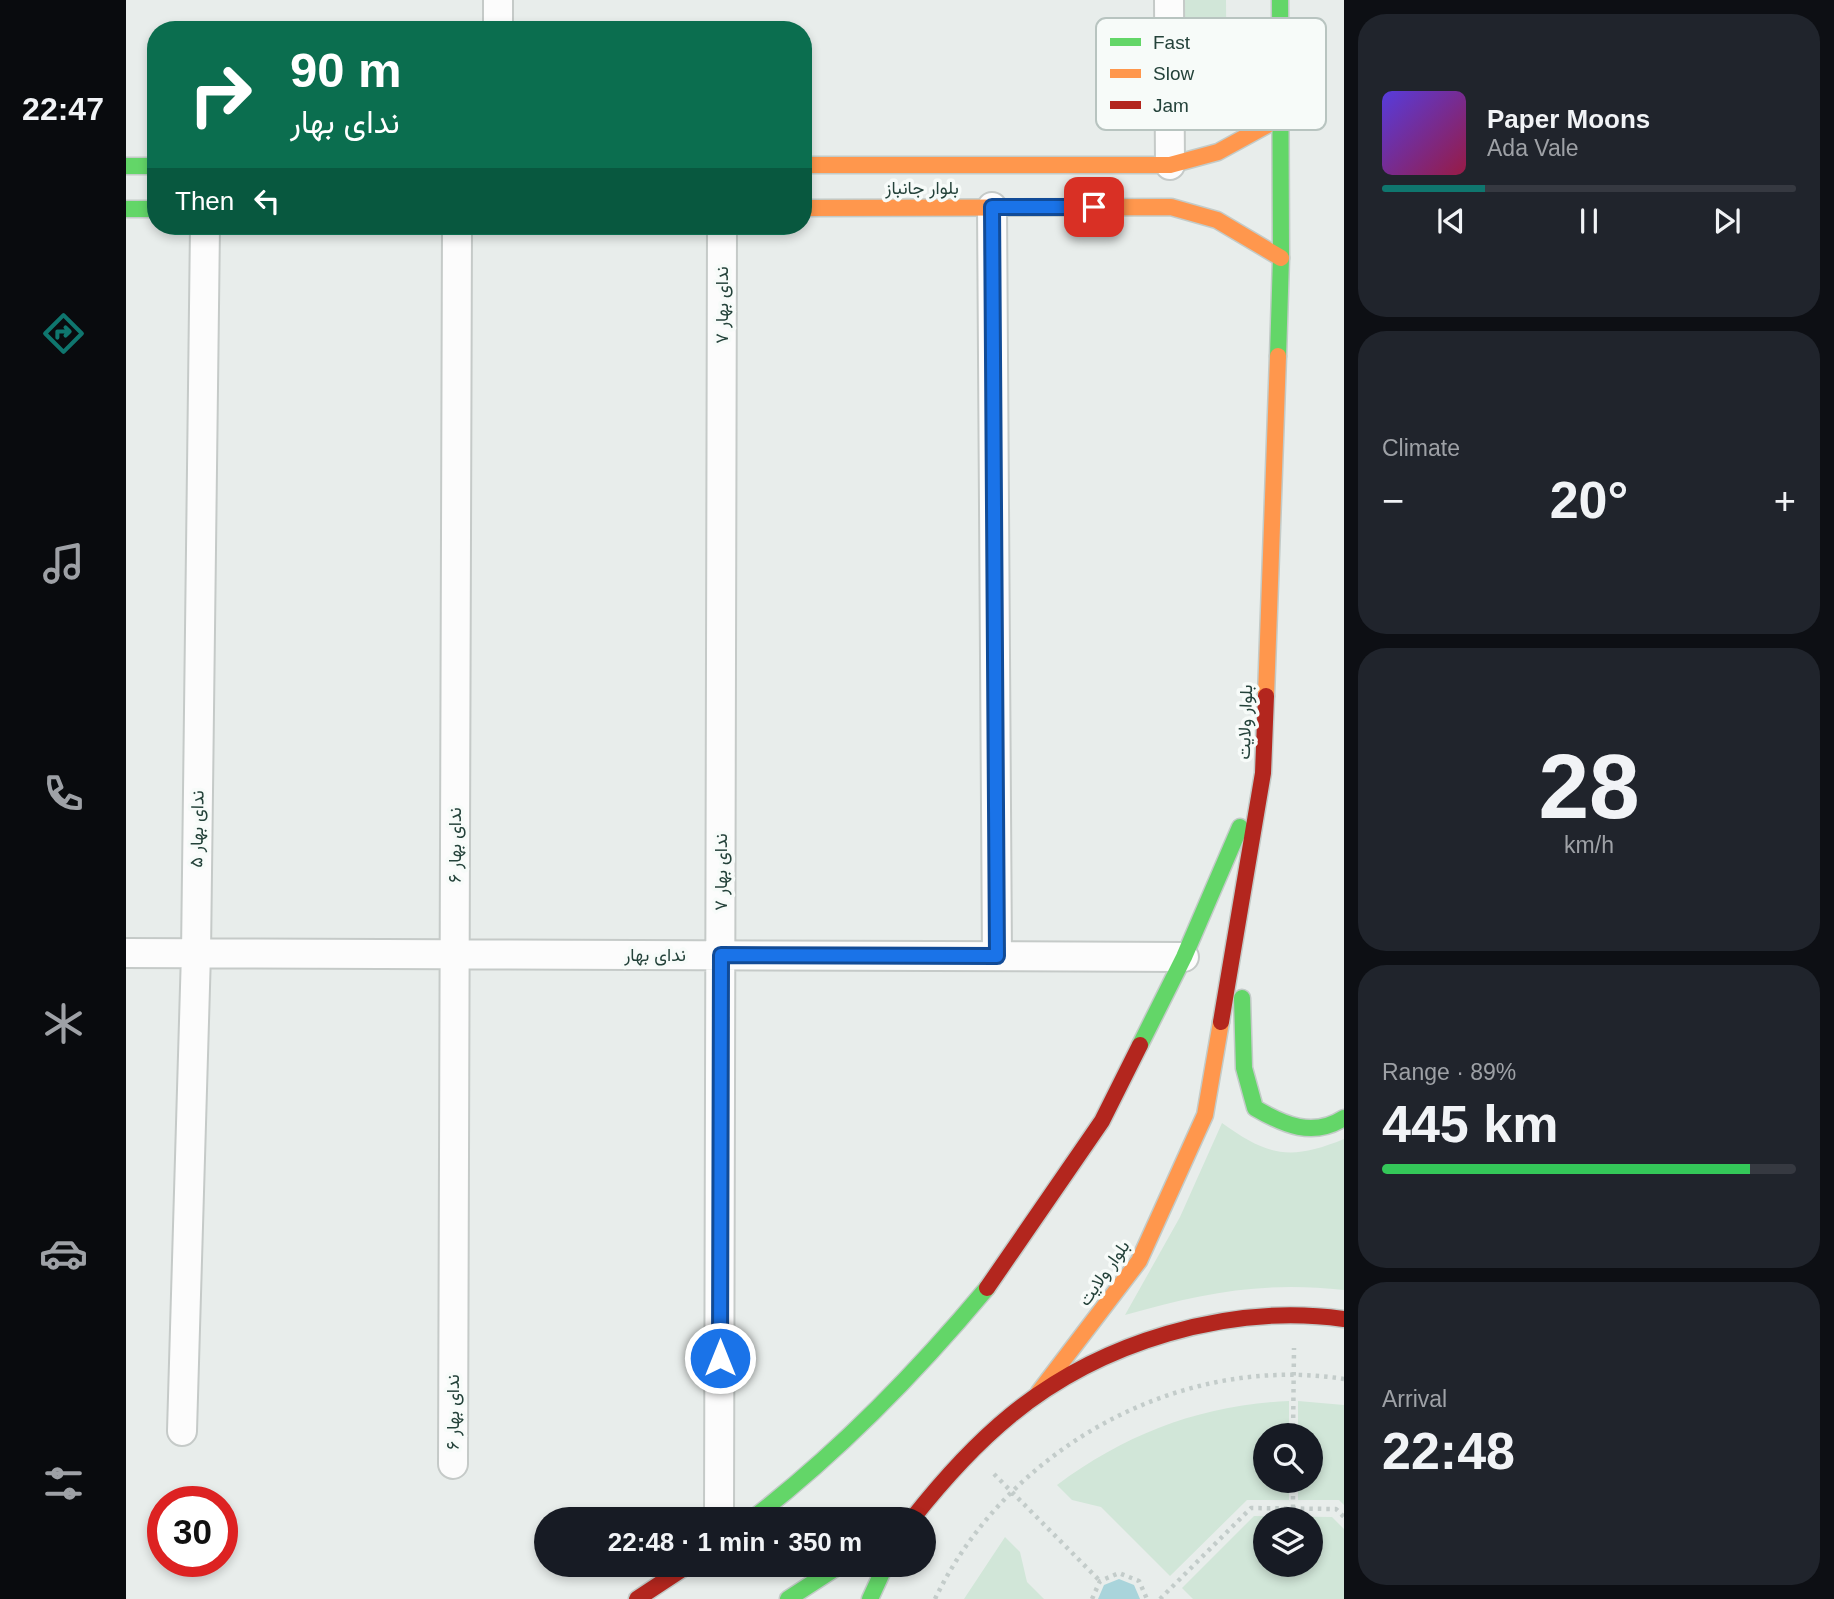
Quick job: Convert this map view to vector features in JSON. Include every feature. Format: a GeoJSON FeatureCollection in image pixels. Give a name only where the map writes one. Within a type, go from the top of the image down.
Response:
{"type":"FeatureCollection","features":[{"type":"Feature","properties":{"kind":"main road","name":"بلوار ولایت"},"geometry":{"type":"LineString","coordinates":[[1280,0],[1280,18]]}},
{"type":"Feature","properties":{"kind":"main road","name":"بلوار جانباز"},"geometry":{"type":"LineString","coordinates":[[812,165],[1170,165],[1218,152],[1258,130]]}},
{"type":"Feature","properties":{"kind":"main road","name":"بلوار ولایت"},"geometry":{"type":"LineString","coordinates":[[1039,1392],[1139,1261],[1205,1115],[1262,773],[1281,258],[1280,130]]}},
{"type":"Feature","properties":{"kind":"main road"},"geometry":{"type":"LineString","coordinates":[[1170,165],[1171,207]]}},
{"type":"Feature","properties":{"kind":"main road"},"geometry":{"type":"LineString","coordinates":[[126,166],[147,166]]}},
{"type":"Feature","properties":{"kind":"main road","name":"بلوار جانباز"},"geometry":{"type":"LineString","coordinates":[[812,208],[1171,207],[1217,220],[1281,258]]}},
{"type":"Feature","properties":{"kind":"main road"},"geometry":{"type":"LineString","coordinates":[[126,209],[147,209]]}},
{"type":"Feature","properties":{"kind":"main road"},"geometry":{"type":"LineString","coordinates":[[768,1507],[869,1419],[936,1349],[999,1274],[1102,1121],[1184,957],[1262,773]]}},
{"type":"Feature","properties":{"kind":"main road"},"geometry":{"type":"LineString","coordinates":[[1240,912],[1244,1068],[1255,1108],[1281,1124],[1308,1130],[1335,1125],[1344,1118]]}},
{"type":"Feature","properties":{"kind":"main road"},"geometry":{"type":"LineString","coordinates":[[922,1507],[970,1449],[1039,1392],[1078,1369],[1161,1335],[1205,1324],[1294,1316],[1344,1319]]}},
{"type":"Feature","properties":{"kind":"main road"},"geometry":{"type":"LineString","coordinates":[[637,1599],[670,1577]]}},
{"type":"Feature","properties":{"kind":"main road"},"geometry":{"type":"LineString","coordinates":[[788,1599],[822,1577]]}},
{"type":"Feature","properties":{"kind":"main road"},"geometry":{"type":"LineString","coordinates":[[870,1599],[880,1577]]}},
{"type":"Feature","properties":{"kind":"street"},"geometry":{"type":"LineString","coordinates":[[498,0],[498,21]]}},
{"type":"Feature","properties":{"kind":"street"},"geometry":{"type":"LineString","coordinates":[[1169,0],[1169,18]]}},
{"type":"Feature","properties":{"kind":"street"},"geometry":{"type":"LineString","coordinates":[[1170,130],[1170,165]]}},
{"type":"Feature","properties":{"kind":"street"},"geometry":{"type":"LineString","coordinates":[[992,207],[997,956]]}},
{"type":"Feature","properties":{"kind":"street","name":"ندای بهار ۵"},"geometry":{"type":"LineString","coordinates":[[182,1431],[196,953],[205,235]]}},
{"type":"Feature","properties":{"kind":"street","name":"ندای بهار ۶"},"geometry":{"type":"LineString","coordinates":[[453,1464],[457,235]]}},
{"type":"Feature","properties":{"kind":"street","name":"ندای بهار ۷"},"geometry":{"type":"LineString","coordinates":[[719,1507],[722,235]]}},
{"type":"Feature","properties":{"kind":"street","name":"ندای بهار"},"geometry":{"type":"LineString","coordinates":[[126,953],[1184,957]]}},
{"type":"Feature","properties":{"kind":"path"},"geometry":{"type":"LineString","coordinates":[[1293,1423],[1294,1316]]}},
{"type":"Feature","properties":{"kind":"path"},"geometry":{"type":"LineString","coordinates":[[935,1599],[962,1552],[1012,1492],[1072,1442],[1141,1405],[1216,1383],[1294,1376],[1344,1380]]}},
{"type":"Feature","properties":{"kind":"path"},"geometry":{"type":"LineString","coordinates":[[970,1449],[1100,1581]]}},
{"type":"Feature","properties":{"kind":"path"},"geometry":{"type":"LineString","coordinates":[[1160,1599],[1253,1508]]}},
{"type":"Feature","properties":{"kind":"path"},"geometry":{"type":"LineString","coordinates":[[1323,1509],[1336,1509],[1344,1517]]}},
{"type":"Feature","properties":{"kind":"path"},"geometry":{"type":"LineString","coordinates":[[1092,1599],[1100,1581],[1109,1575],[1130,1575],[1139,1581],[1147,1599]]}},
{"type":"Feature","properties":{"kind":"green space"},"geometry":{"type":"Polygon","coordinates":[[[1177,0],[1226,0],[1226,18],[1177,18],[1177,0]]]}},
{"type":"Feature","properties":{"kind":"green space"},"geometry":{"type":"Polygon","coordinates":[[[1222,1123],[1253,1143],[1280,1152],[1309,1150],[1344,1139],[1344,1290],[1259,1288],[1207,1295],[1125,1315],[1180,1217],[1222,1123]]]}},
{"type":"Feature","properties":{"kind":"green space"},"geometry":{"type":"Polygon","coordinates":[[[1289,1401],[1289,1423],[1253,1423],[1253,1493],[1289,1493],[1289,1500],[1247,1500],[1170,1576],[1101,1507],[1072,1500],[1057,1485],[1111,1451],[1167,1425],[1226,1408],[1289,1401]]]}},
{"type":"Feature","properties":{"kind":"green space"},"geometry":{"type":"Polygon","coordinates":[[[1298,1401],[1344,1405],[1344,1505],[1339,1500],[1298,1500],[1298,1493],[1323,1493],[1323,1423],[1298,1423],[1298,1401]]]}},
{"type":"Feature","properties":{"kind":"green space"},"geometry":{"type":"Polygon","coordinates":[[[1253,1517],[1253,1577],[1323,1577],[1323,1517],[1332,1517],[1344,1529],[1344,1599],[1193,1599],[1182,1588],[1253,1517]]]}},
{"type":"Feature","properties":{"kind":"green space"},"geometry":{"type":"Polygon","coordinates":[[[1005,1537],[1020,1552],[1027,1582],[1044,1599],[964,1599],[1005,1537]]]}},
{"type":"Feature","properties":{"kind":"water"},"geometry":{"type":"Polygon","coordinates":[[[1119,1579],[1134,1585],[1140,1599],[1098,1599],[1104,1585],[1119,1579]]]}},
{"type":"Feature","properties":{"kind":"traffic: fast"},"geometry":{"type":"LineString","coordinates":[[1280,0],[1280,18]]}},
{"type":"Feature","properties":{"kind":"traffic: fast"},"geometry":{"type":"LineString","coordinates":[[1278,356],[1281,130]]}},
{"type":"Feature","properties":{"kind":"traffic: fast"},"geometry":{"type":"LineString","coordinates":[[126,166],[147,166]]}},
{"type":"Feature","properties":{"kind":"traffic: fast"},"geometry":{"type":"LineString","coordinates":[[126,209],[147,209]]}},
{"type":"Feature","properties":{"kind":"traffic: fast"},"geometry":{"type":"LineString","coordinates":[[1140,1045],[1184,957],[1240,827]]}},
{"type":"Feature","properties":{"kind":"traffic: fast"},"geometry":{"type":"LineString","coordinates":[[1242,998],[1244,1068],[1255,1108],[1277,1120],[1299,1127],[1321,1127],[1344,1118]]}},
{"type":"Feature","properties":{"kind":"traffic: fast"},"geometry":{"type":"LineString","coordinates":[[767,1507],[876,1410],[987,1288]]}},
{"type":"Feature","properties":{"kind":"traffic: fast"},"geometry":{"type":"LineString","coordinates":[[788,1599],[822,1577]]}},
{"type":"Feature","properties":{"kind":"traffic: fast"},"geometry":{"type":"LineString","coordinates":[[870,1599],[880,1577]]}},
{"type":"Feature","properties":{"kind":"traffic: slow"},"geometry":{"type":"LineString","coordinates":[[812,165],[1170,165],[1218,152],[1258,130]]}},
{"type":"Feature","properties":{"kind":"traffic: slow"},"geometry":{"type":"LineString","coordinates":[[812,208],[1171,207],[1217,220],[1281,258]]}},
{"type":"Feature","properties":{"kind":"traffic: slow"},"geometry":{"type":"LineString","coordinates":[[1266,696],[1278,356]]}},
{"type":"Feature","properties":{"kind":"traffic: slow"},"geometry":{"type":"LineString","coordinates":[[1039,1392],[1139,1261],[1205,1115],[1221,1022]]}},
{"type":"Feature","properties":{"kind":"traffic: jam"},"geometry":{"type":"LineString","coordinates":[[1221,1022],[1263,773],[1266,696]]}},
{"type":"Feature","properties":{"kind":"traffic: jam"},"geometry":{"type":"LineString","coordinates":[[987,1288],[1102,1121],[1140,1045]]}},
{"type":"Feature","properties":{"kind":"traffic: jam"},"geometry":{"type":"LineString","coordinates":[[922,1507],[958,1464],[1011,1415],[1046,1389],[1125,1348],[1212,1323],[1256,1317],[1344,1319]]}},
{"type":"Feature","properties":{"kind":"traffic: jam"},"geometry":{"type":"LineString","coordinates":[[637,1599],[670,1577]]}},
{"type":"Feature","properties":{"kind":"route"},"geometry":{"type":"LineString","coordinates":[[720,1358],[721,955],[997,956],[992,207],[1094,207]]}}]}
